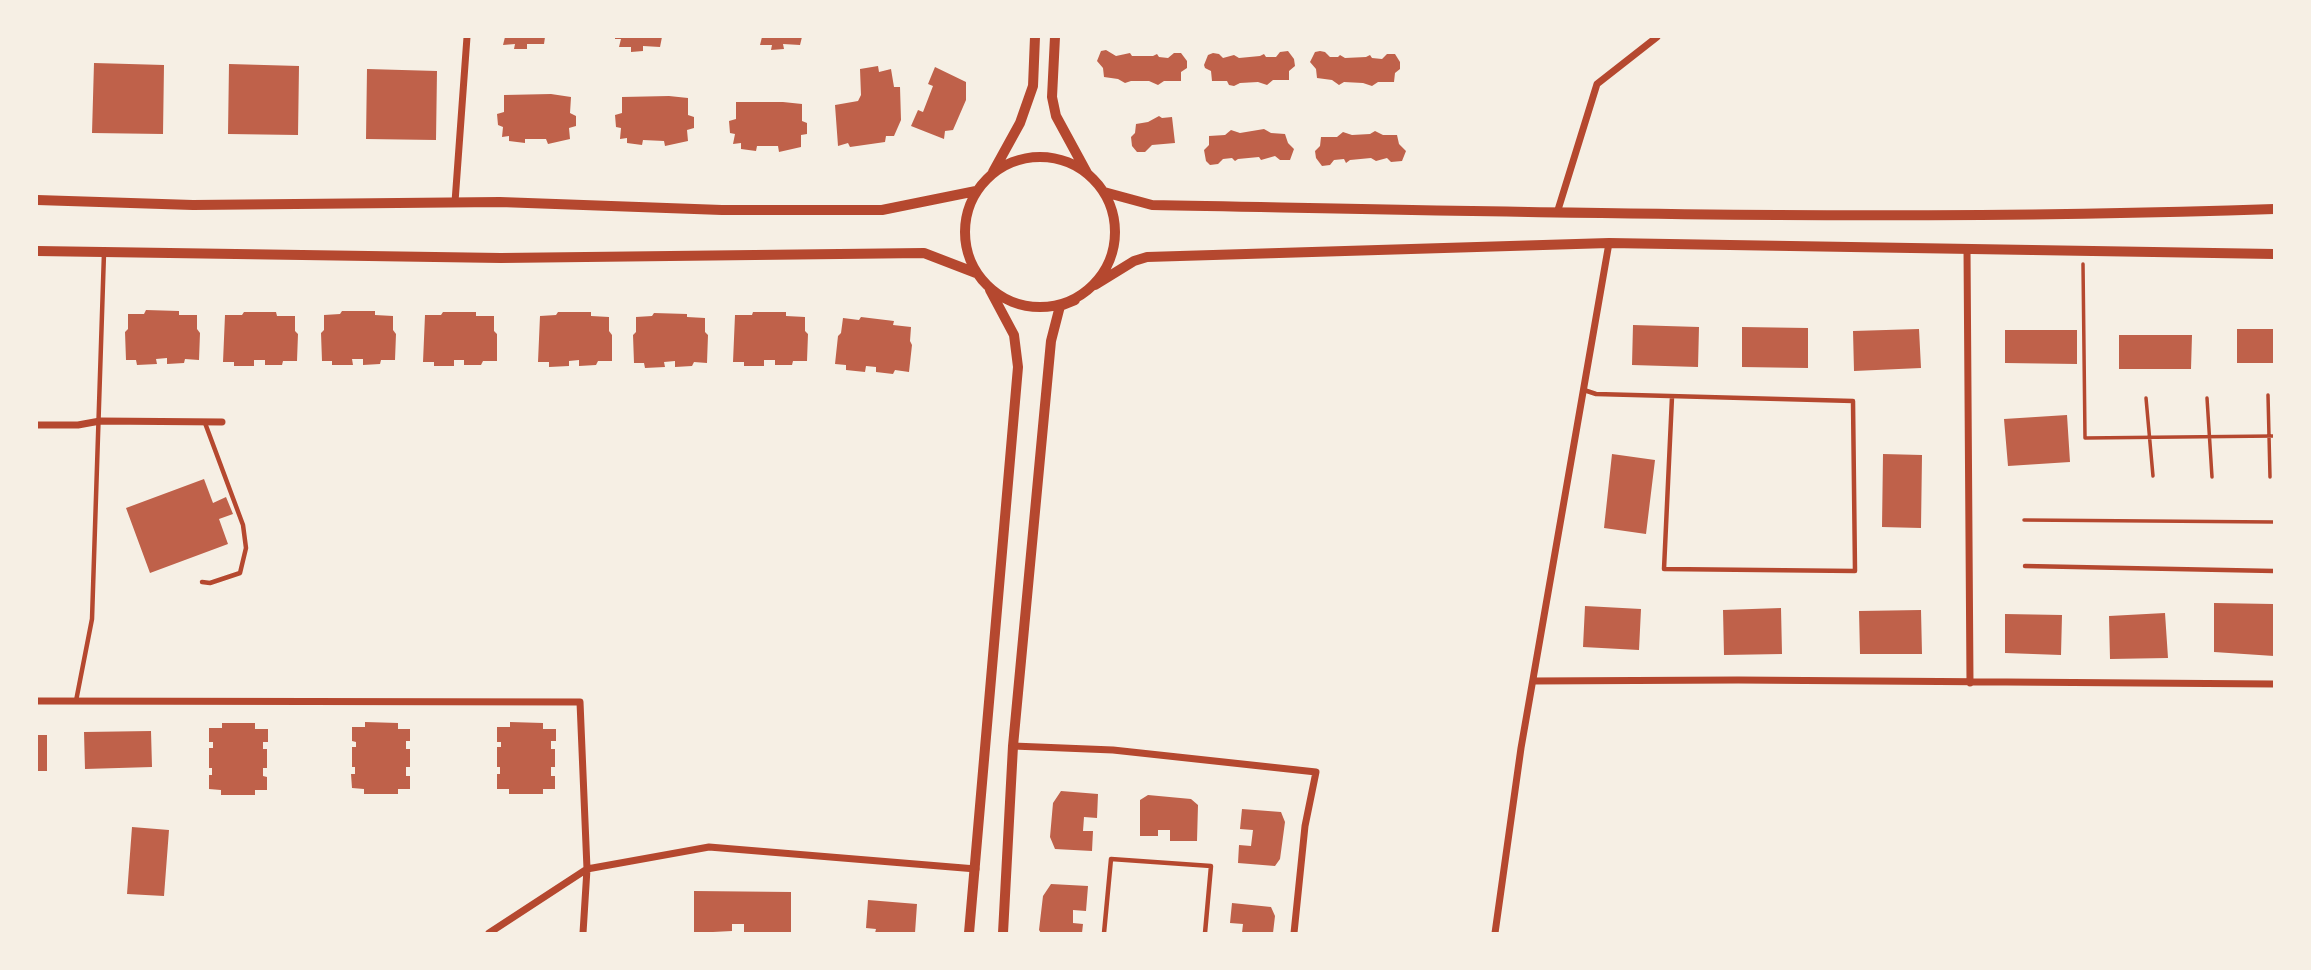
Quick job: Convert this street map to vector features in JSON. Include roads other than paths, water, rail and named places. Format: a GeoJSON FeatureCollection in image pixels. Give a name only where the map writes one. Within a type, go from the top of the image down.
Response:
{"type":"FeatureCollection","features":[{"type":"Feature","properties":{"kind":"main road"},"geometry":{"type":"LineString","coordinates":[[969,933],[1018,367],[1014,335],[990,290],[976,273],[967,253],[964,232],[967,211],[976,191],[993,173],[1020,123],[1033,86],[1035,37]]}},
{"type":"Feature","properties":{"kind":"main road"},"geometry":{"type":"LineString","coordinates":[[1055,37],[1052,97],[1056,116],[1087,173],[1104,192],[1114,215],[1115,240],[1109,264],[1095,285]]}},
{"type":"Feature","properties":{"kind":"main road"},"geometry":{"type":"LineString","coordinates":[[993,173],[1015,160],[1040,156],[1065,160],[1087,173]]}},
{"type":"Feature","properties":{"kind":"main road"},"geometry":{"type":"LineString","coordinates":[[37,200],[193,205],[455,202],[722,210],[882,210],[976,191]]}},
{"type":"Feature","properties":{"kind":"main road"},"geometry":{"type":"LineString","coordinates":[[1104,192],[1152,205],[1557,213],[2123,214],[2274,209]]}},
{"type":"Feature","properties":{"kind":"main road"},"geometry":{"type":"LineString","coordinates":[[1003,933],[1013,746],[1051,341],[1060,306],[1075,300],[1134,261],[1147,257],[1609,243],[2274,254]]}},
{"type":"Feature","properties":{"kind":"main road"},"geometry":{"type":"LineString","coordinates":[[37,251],[501,258],[924,253],[976,273]]}},
{"type":"Feature","properties":{"kind":"main road"},"geometry":{"type":"LineString","coordinates":[[990,290],[1009,302],[1031,308],[1054,307],[1075,300]]}},
{"type":"Feature","properties":{"kind":"street"},"geometry":{"type":"LineString","coordinates":[[455,202],[467,37]]}},
{"type":"Feature","properties":{"kind":"street"},"geometry":{"type":"LineString","coordinates":[[1557,213],[1597,84],[1657,37]]}},
{"type":"Feature","properties":{"kind":"street"},"geometry":{"type":"LineString","coordinates":[[1495,933],[1533,681],[1609,243]]}},
{"type":"Feature","properties":{"kind":"street"},"geometry":{"type":"LineString","coordinates":[[1967,249],[1970,683]]}},
{"type":"Feature","properties":{"kind":"street"},"geometry":{"type":"LineString","coordinates":[[37,425],[78,425],[100,421],[222,422]]}},
{"type":"Feature","properties":{"kind":"street"},"geometry":{"type":"LineString","coordinates":[[1533,681],[2274,684]]}},
{"type":"Feature","properties":{"kind":"street"},"geometry":{"type":"LineString","coordinates":[[37,701],[580,702],[587,869],[583,933]]}},
{"type":"Feature","properties":{"kind":"street"},"geometry":{"type":"LineString","coordinates":[[1013,746],[1114,750],[1316,772],[1305,826],[1294,933]]}},
{"type":"Feature","properties":{"kind":"street"},"geometry":{"type":"LineString","coordinates":[[489,933],[587,869],[709,847],[976,869]]}},
{"type":"Feature","properties":{"kind":"lane"},"geometry":{"type":"LineString","coordinates":[[76,701],[92,619],[104,252]]}},
{"type":"Feature","properties":{"kind":"lane"},"geometry":{"type":"LineString","coordinates":[[1583,390],[1596,394],[1853,401],[1855,571],[1664,569],[1672,397]]}},
{"type":"Feature","properties":{"kind":"lane"},"geometry":{"type":"LineString","coordinates":[[202,582],[210,583],[240,573],[246,548],[243,524],[205,422]]}},
{"type":"Feature","properties":{"kind":"lane"},"geometry":{"type":"LineString","coordinates":[[2025,566],[2274,571]]}},
{"type":"Feature","properties":{"kind":"lane"},"geometry":{"type":"LineString","coordinates":[[1104,933],[1111,859],[1211,866],[1205,933]]}}]}
